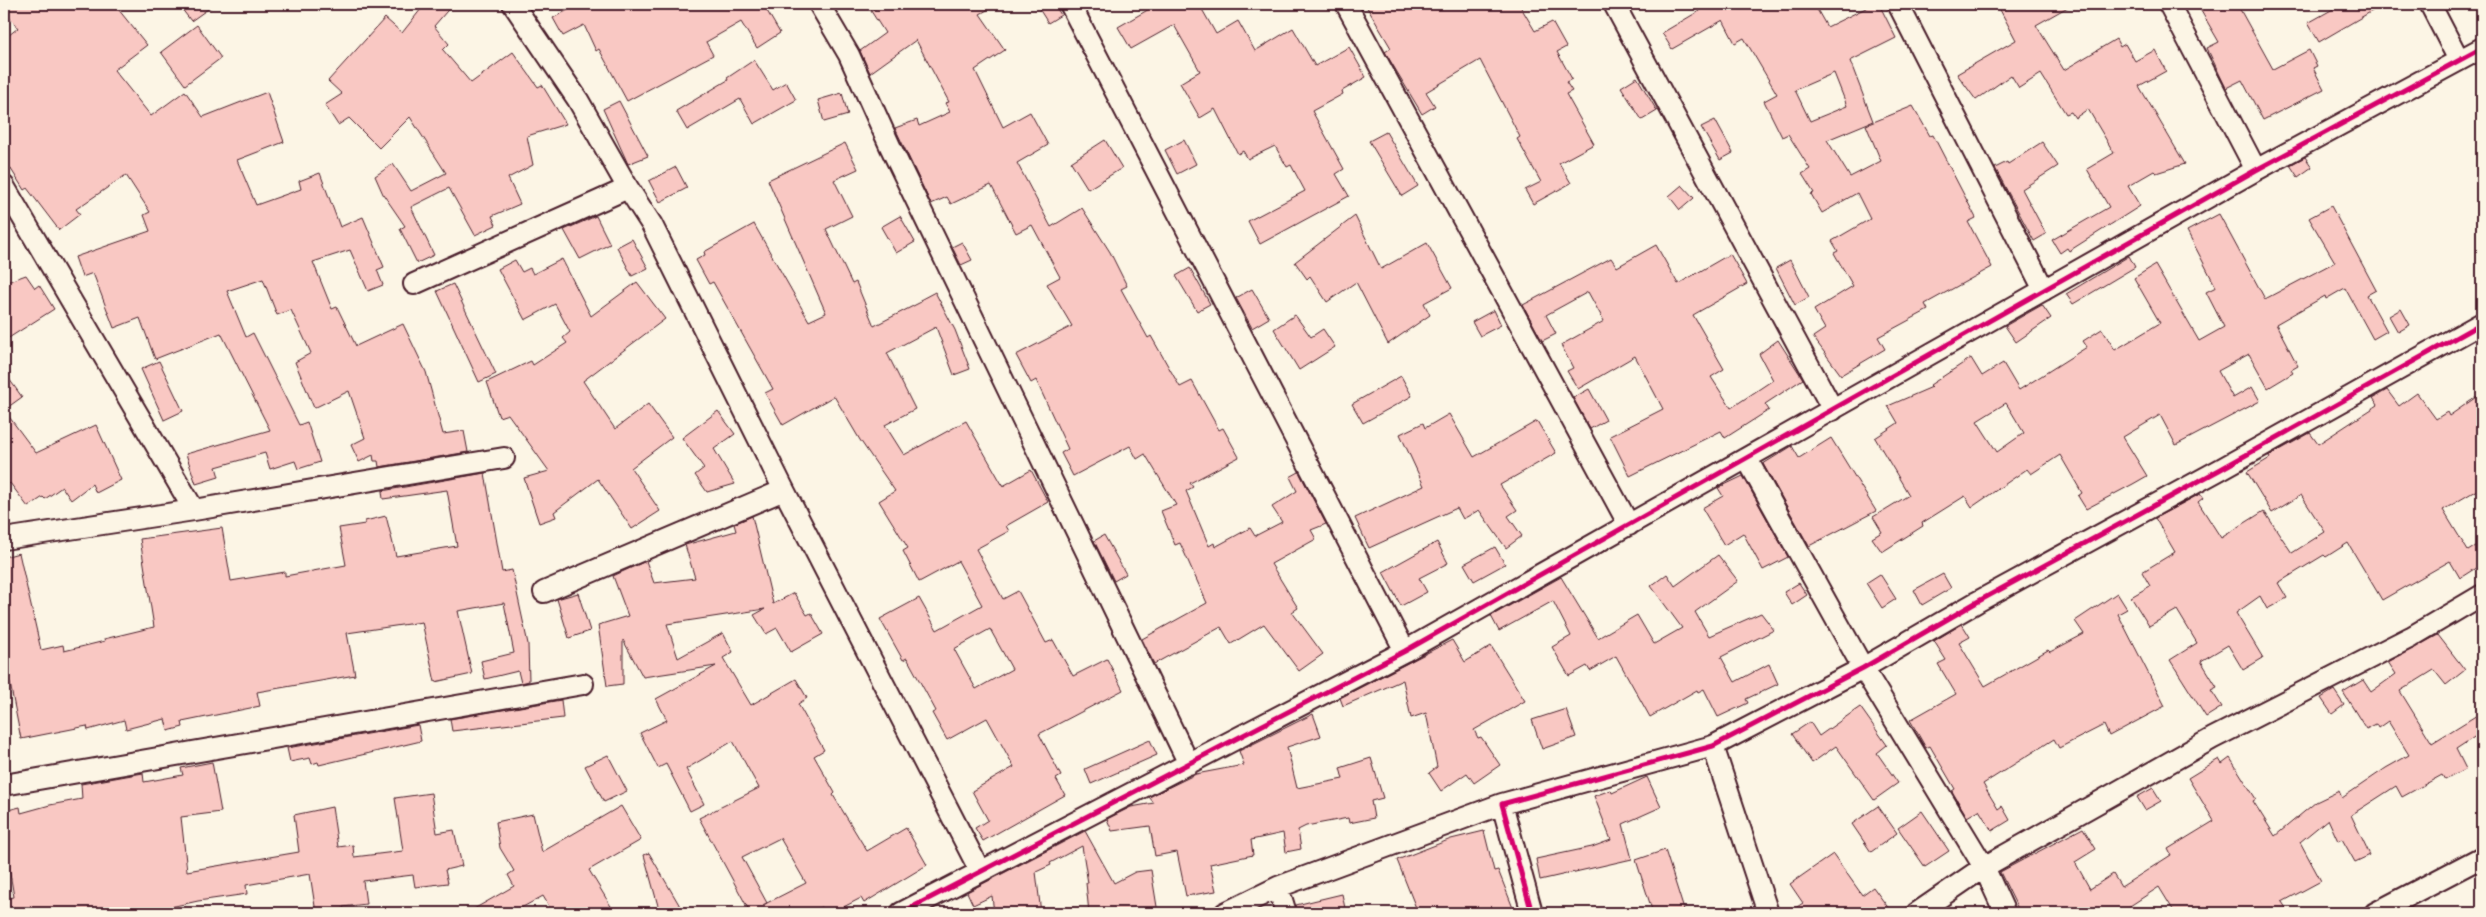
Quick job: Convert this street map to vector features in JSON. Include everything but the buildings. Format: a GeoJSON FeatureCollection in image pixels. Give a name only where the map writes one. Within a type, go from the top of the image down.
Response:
{"type":"FeatureCollection","features":[{"type":"Feature","properties":{"kind":"street"},"geometry":{"type":"LineString","coordinates":[[513,4],[578,100],[628,188],[652,224],[784,490],[980,872]]}},
{"type":"Feature","properties":{"kind":"street"},"geometry":{"type":"LineString","coordinates":[[819,4],[849,55],[895,155],[1189,764]]}},
{"type":"Feature","properties":{"kind":"street"},"geometry":{"type":"LineString","coordinates":[[1070,4],[1405,651]]}},
{"type":"Feature","properties":{"kind":"street"},"geometry":{"type":"LineString","coordinates":[[1346,4],[1629,525]]}},
{"type":"Feature","properties":{"kind":"street"},"geometry":{"type":"LineString","coordinates":[[1614,4],[1833,410]]}},
{"type":"Feature","properties":{"kind":"street"},"geometry":{"type":"LineString","coordinates":[[1898,4],[2044,290]]}},
{"type":"Feature","properties":{"kind":"street"},"geometry":{"type":"LineString","coordinates":[[2169,4],[2256,170]]}},
{"type":"Feature","properties":{"kind":"street"},"geometry":{"type":"LineString","coordinates":[[2430,4],[2460,60]]}},
{"type":"Feature","properties":{"kind":"street"},"geometry":{"type":"LineString","coordinates":[[900,913],[1405,651],[2256,170],[2482,48]]}},
{"type":"Feature","properties":{"kind":"street"},"geometry":{"type":"LineString","coordinates":[[4,186],[194,510]]}},
{"type":"Feature","properties":{"kind":"street"},"geometry":{"type":"LineString","coordinates":[[414,284],[628,188]]}},
{"type":"Feature","properties":{"kind":"street"},"geometry":{"type":"LineString","coordinates":[[1225,913],[1278,887],[1502,804],[1713,746],[1863,668],[1977,602],[2221,469],[2482,323]]}},
{"type":"Feature","properties":{"kind":"street"},"geometry":{"type":"LineString","coordinates":[[4,538],[194,510],[504,458]]}},
{"type":"Feature","properties":{"kind":"street"},"geometry":{"type":"LineString","coordinates":[[1747,459],[1863,668],[1984,867],[2005,913]]}},
{"type":"Feature","properties":{"kind":"street"},"geometry":{"type":"LineString","coordinates":[[544,592],[784,490]]}},
{"type":"Feature","properties":{"kind":"street"},"geometry":{"type":"LineString","coordinates":[[1917,913],[1984,867],[2213,738],[2411,637],[2482,595]]}},
{"type":"Feature","properties":{"kind":"street"},"geometry":{"type":"LineString","coordinates":[[4,785],[583,684]]}},
{"type":"Feature","properties":{"kind":"street"},"geometry":{"type":"LineString","coordinates":[[1713,746],[1768,913]]}},
{"type":"Feature","properties":{"kind":"street"},"geometry":{"type":"LineString","coordinates":[[1502,804],[1532,913]]}},
{"type":"Feature","properties":{"kind":"street"},"geometry":{"type":"LineString","coordinates":[[2375,913],[2482,857]]}},
{"type":"Feature","properties":{"kind":"street"},"geometry":{"type":"LineString","coordinates":[[1278,887],[1286,913]]}},
{"type":"Feature","properties":{"kind":"cycle path"},"geometry":{"type":"LineString","coordinates":[[901,913],[1405,651],[2256,170],[2482,48]]}},
{"type":"Feature","properties":{"kind":"cycle path"},"geometry":{"type":"LineString","coordinates":[[1532,913],[1502,804],[1713,746],[1863,668],[1977,602],[2221,469],[2482,323]]}}]}
